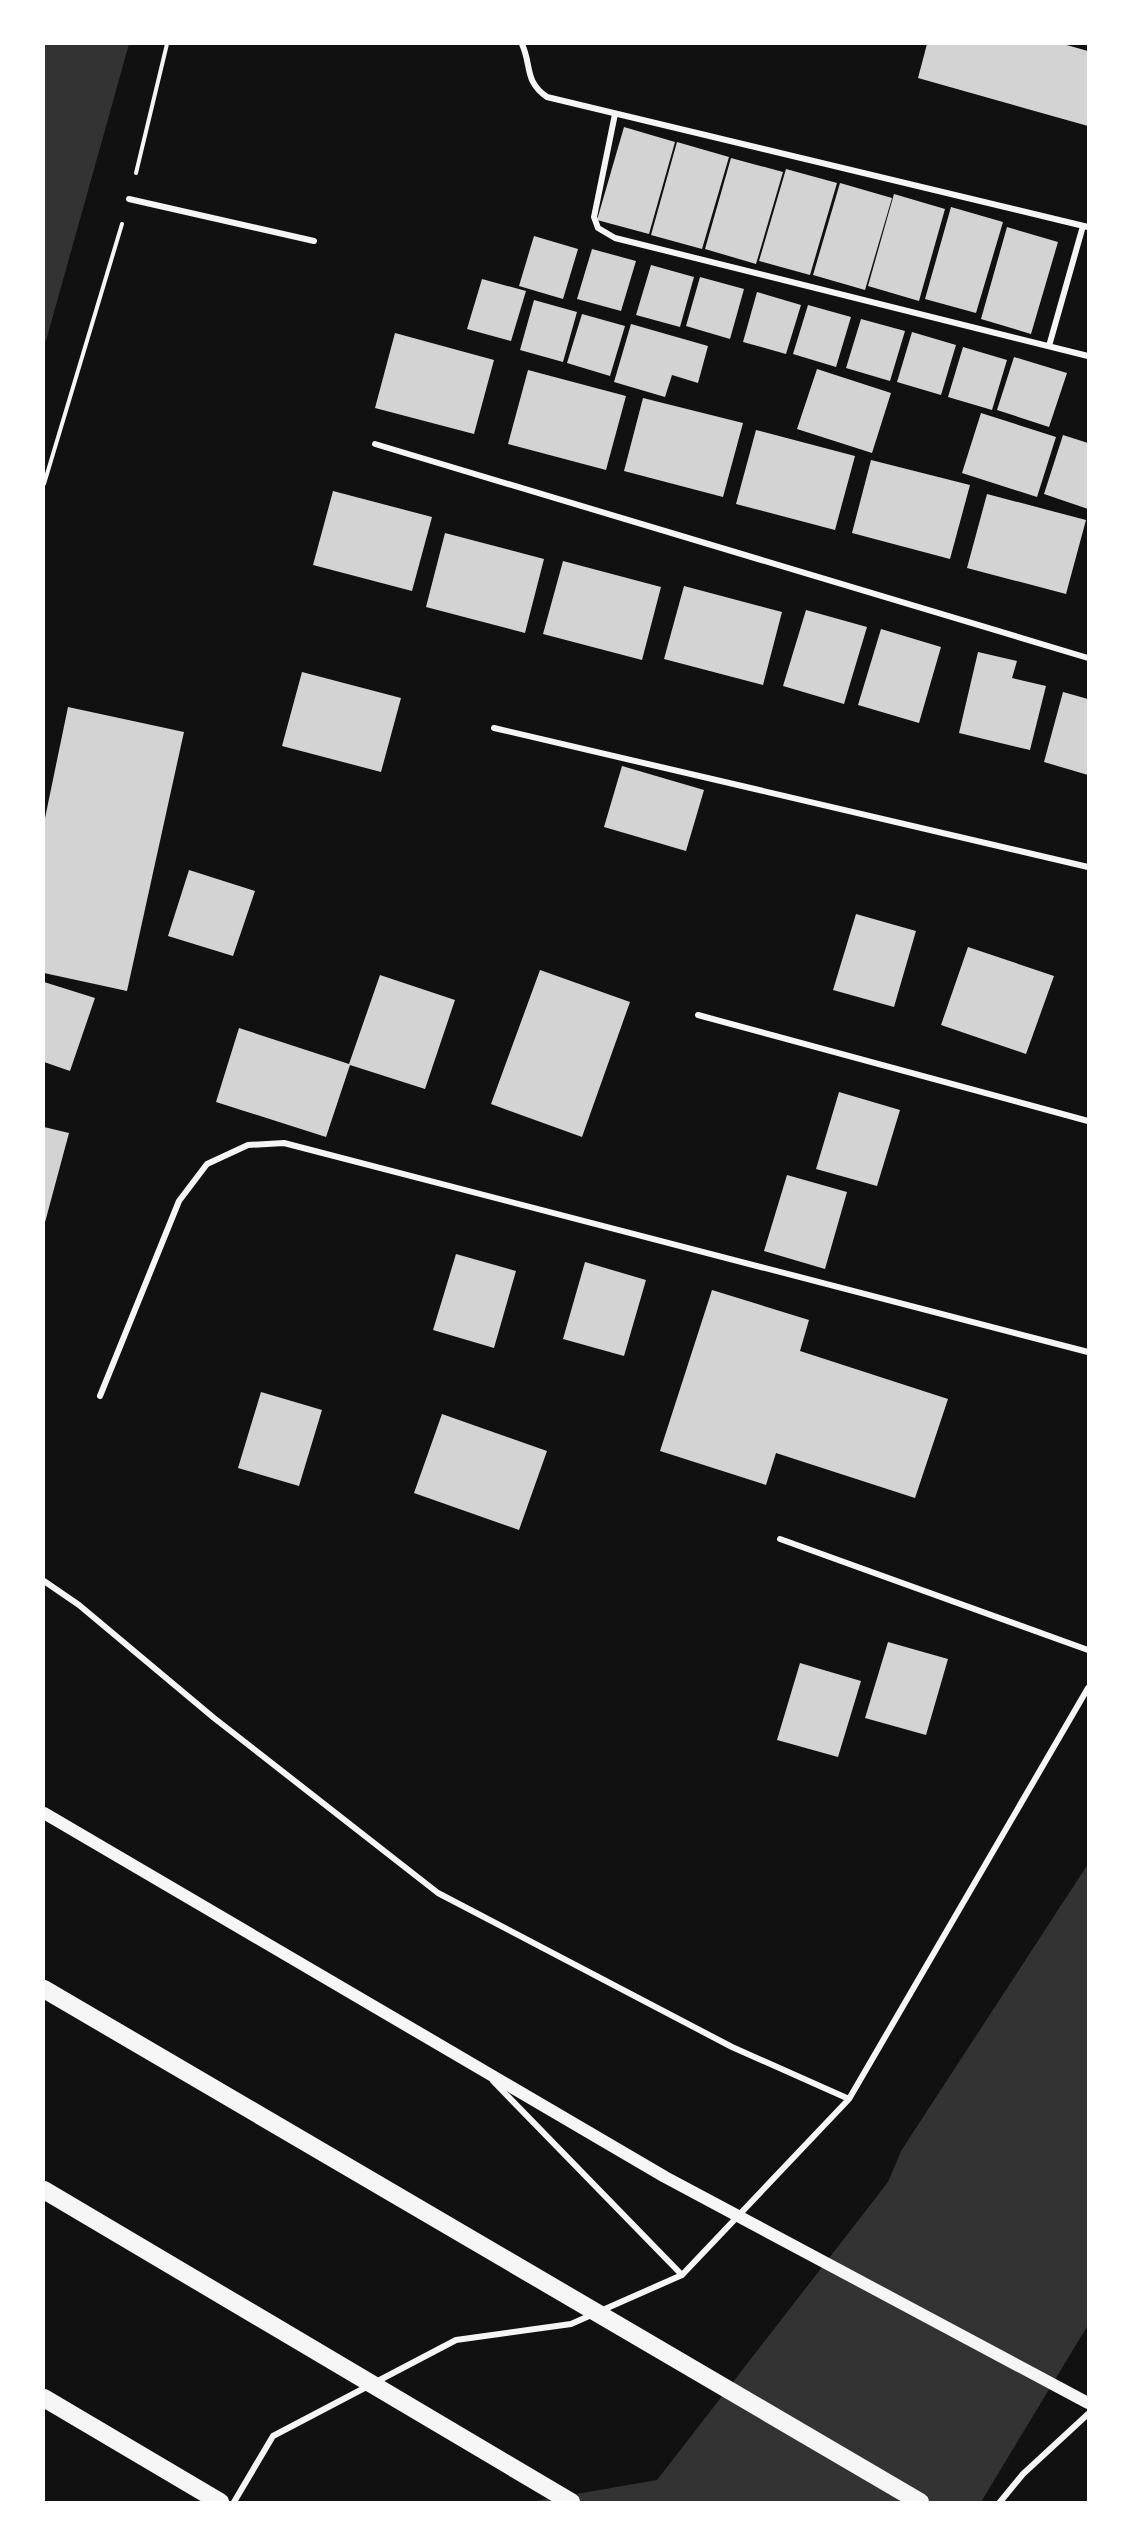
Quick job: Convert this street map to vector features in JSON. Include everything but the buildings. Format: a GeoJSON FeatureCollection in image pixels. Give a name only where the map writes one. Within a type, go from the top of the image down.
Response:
{"type":"FeatureCollection","features":[{"type":"Feature","properties":{"kind":"highway"},"geometry":{"type":"LineString","coordinates":[[44,1989],[920,2502]]}},
{"type":"Feature","properties":{"kind":"highway"},"geometry":{"type":"LineString","coordinates":[[44,2190],[571,2502]]}},
{"type":"Feature","properties":{"kind":"highway"},"geometry":{"type":"LineString","coordinates":[[44,2398],[220,2502]]}},
{"type":"Feature","properties":{"kind":"main road"},"geometry":{"type":"LineString","coordinates":[[44,1813],[665,2177],[1089,2403]]}},
{"type":"Feature","properties":{"kind":"street"},"geometry":{"type":"LineString","coordinates":[[522,44],[530,79],[537,90],[547,97],[1086,226],[1049,346]]}},
{"type":"Feature","properties":{"kind":"street"},"geometry":{"type":"LineString","coordinates":[[615,114],[594,218],[598,228],[615,238],[1089,356]]}},
{"type":"Feature","properties":{"kind":"street"},"geometry":{"type":"LineString","coordinates":[[129,199],[314,241]]}},
{"type":"Feature","properties":{"kind":"street"},"geometry":{"type":"LineString","coordinates":[[375,444],[1089,658]]}},
{"type":"Feature","properties":{"kind":"street"},"geometry":{"type":"LineString","coordinates":[[494,728],[1089,867]]}},
{"type":"Feature","properties":{"kind":"street"},"geometry":{"type":"LineString","coordinates":[[698,1015],[1089,1121]]}},
{"type":"Feature","properties":{"kind":"street"},"geometry":{"type":"LineString","coordinates":[[100,1396],[179,1201],[207,1164],[248,1145],[284,1143],[1089,1352]]}},
{"type":"Feature","properties":{"kind":"street"},"geometry":{"type":"LineString","coordinates":[[780,1539],[1089,1650]]}},
{"type":"Feature","properties":{"kind":"street"},"geometry":{"type":"LineString","coordinates":[[44,1581],[79,1605],[214,1718],[438,1893],[732,2047],[849,2098]]}},
{"type":"Feature","properties":{"kind":"street"},"geometry":{"type":"LineString","coordinates":[[234,2502],[273,2436],[456,2340],[571,2324],[682,2275],[849,2098],[1089,1688]]}},
{"type":"Feature","properties":{"kind":"street"},"geometry":{"type":"LineString","coordinates":[[482,2070],[682,2275]]}},
{"type":"Feature","properties":{"kind":"street"},"geometry":{"type":"LineString","coordinates":[[1000,2502],[1023,2474],[1089,2414]]}},
{"type":"Feature","properties":{"kind":"path"},"geometry":{"type":"LineString","coordinates":[[44,484],[129,199],[167,44]]}},
{"type":"Feature","properties":{"kind":"shaded area"},"geometry":{"type":"Polygon","coordinates":[[[44,44],[129,44],[44,348],[44,44]]]}},
{"type":"Feature","properties":{"kind":"shaded area"},"geometry":{"type":"Polygon","coordinates":[[[1088,1864],[1088,2325],[981,2502],[530,2502],[657,2480],[888,2182],[901,2151],[1088,1864]]]}}]}
